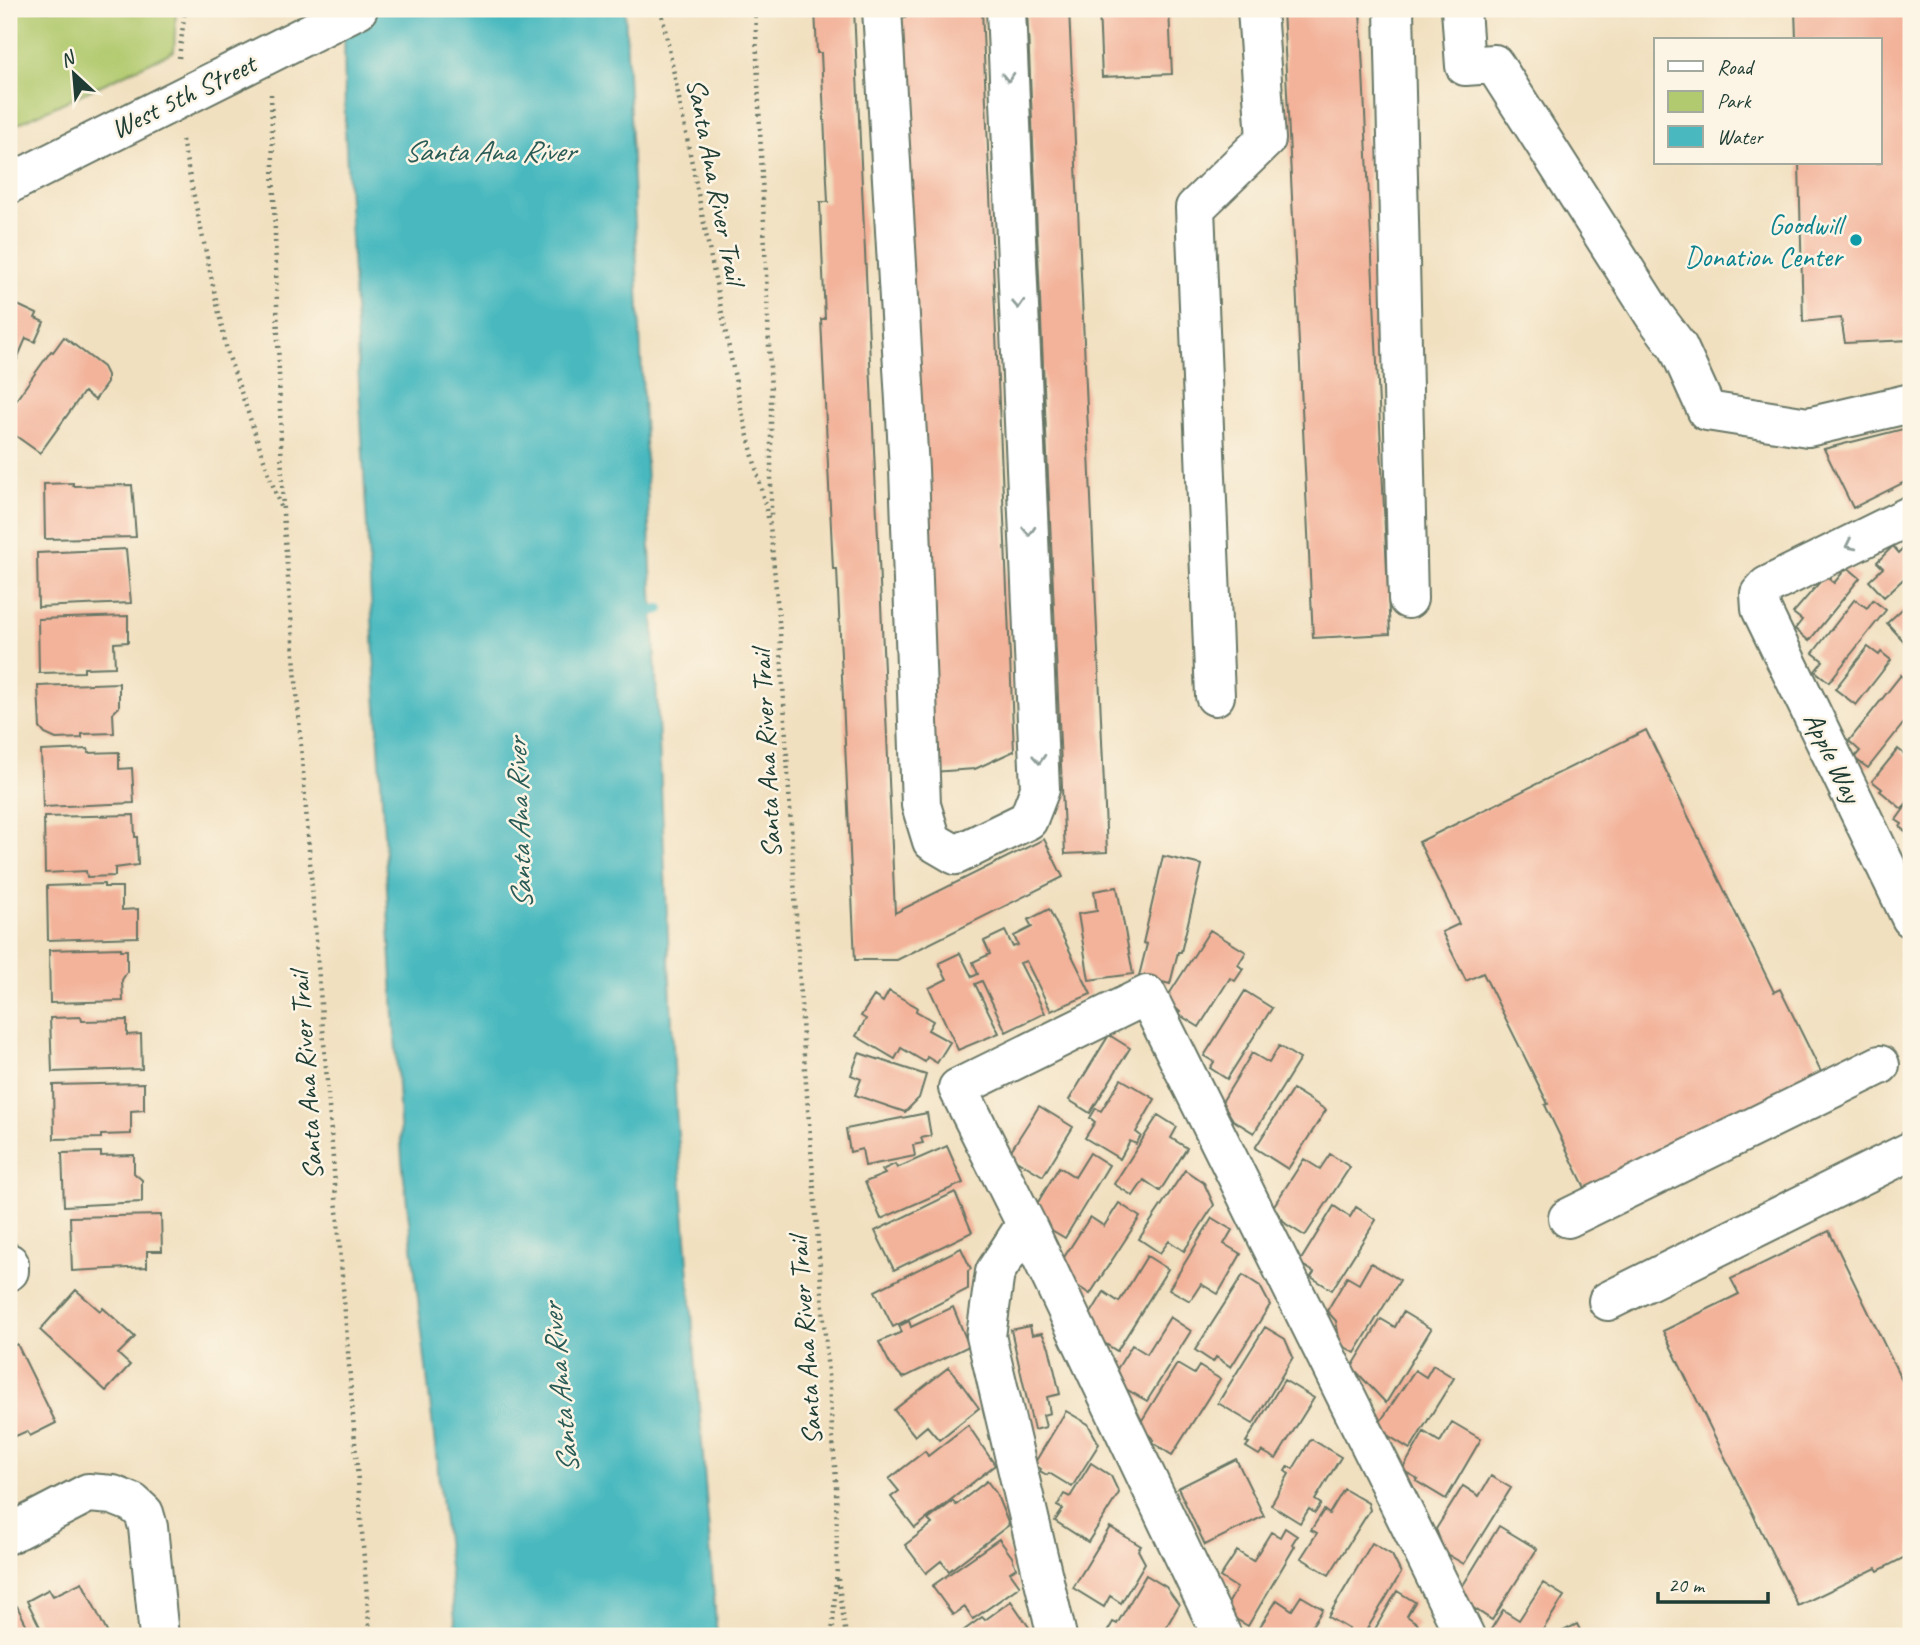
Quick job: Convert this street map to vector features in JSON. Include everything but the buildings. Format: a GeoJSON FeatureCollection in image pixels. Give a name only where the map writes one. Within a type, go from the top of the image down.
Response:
{"type":"FeatureCollection","features":[{"type":"Feature","properties":{"kind":"street","name":"West 5th Street"},"geometry":{"type":"LineString","coordinates":[[9,184],[358,9]]}},
{"type":"Feature","properties":{"kind":"street"},"geometry":{"type":"LineString","coordinates":[[882,9],[909,469],[921,805],[932,841],[956,855],[1028,820],[1040,789],[1006,9]]}},
{"type":"Feature","properties":{"kind":"street"},"geometry":{"type":"LineString","coordinates":[[1215,696],[1195,208],[1266,139],[1257,9]]}},
{"type":"Feature","properties":{"kind":"street"},"geometry":{"type":"LineString","coordinates":[[1394,9],[1408,599]]}},
{"type":"Feature","properties":{"kind":"street"},"geometry":{"type":"LineString","coordinates":[[1461,9],[1465,66],[1494,64],[1654,316],[1678,347],[1707,411],[1808,427],[1911,403]]}},
{"type":"Feature","properties":{"kind":"street","name":"Apple Way"},"geometry":{"type":"LineString","coordinates":[[1911,515],[1767,586],[1760,594],[1761,609],[1911,918]]}},
{"type":"Feature","properties":{"kind":"street"},"geometry":{"type":"LineString","coordinates":[[1222,1636],[1026,1224],[958,1088],[1147,995],[1465,1636]]}},
{"type":"Feature","properties":{"kind":"street"},"geometry":{"type":"LineString","coordinates":[[1568,1218],[1880,1065]]}},
{"type":"Feature","properties":{"kind":"street"},"geometry":{"type":"LineString","coordinates":[[1608,1301],[1911,1151]]}},
{"type":"Feature","properties":{"kind":"street"},"geometry":{"type":"LineString","coordinates":[[1026,1224],[995,1272],[986,1336],[1057,1636]]}},
{"type":"Feature","properties":{"kind":"street"},"geometry":{"type":"LineString","coordinates":[[9,1263],[9,1271]]}},
{"type":"Feature","properties":{"kind":"street"},"geometry":{"type":"LineString","coordinates":[[9,1534],[88,1493],[113,1495],[133,1503],[144,1513],[148,1527],[159,1636]]}},
{"type":"Feature","properties":{"kind":"path","name":"Santa Ana River Trail"},"geometry":{"type":"LineString","coordinates":[[661,9],[741,408],[771,525]]}},
{"type":"Feature","properties":{"kind":"path","name":"Santa Ana River Trail"},"geometry":{"type":"LineString","coordinates":[[755,9],[771,393],[771,525],[780,632],[804,1056],[836,1480],[836,1568],[832,1636]]}},
{"type":"Feature","properties":{"kind":"path","name":"Santa Ana River Trail"},"geometry":{"type":"LineString","coordinates":[[174,100],[227,351],[283,513]]}},
{"type":"Feature","properties":{"kind":"path","name":"Santa Ana River Trail"},"geometry":{"type":"LineString","coordinates":[[271,102],[283,513],[370,1636]]}},
{"type":"Feature","properties":{"kind":"path","name":"Santa Ana River Trail"},"geometry":{"type":"LineString","coordinates":[[836,1568],[846,1636]]}},
{"type":"Feature","properties":{"kind":"green space"},"geometry":{"type":"Polygon","coordinates":[[[9,9],[176,9],[174,51],[9,128],[9,9]]]}},
{"type":"Feature","properties":{"kind":"water","name":"Santa Ana River"},"geometry":{"type":"Polygon","coordinates":[[[344,9],[625,9],[676,1109],[717,1636],[457,1636],[402,1160],[345,130],[344,9]]]}},
{"type":"Feature","properties":{"kind":"waterway"},"geometry":{"type":"LineString","coordinates":[[640,613],[660,609]]}},
{"type":"Feature","properties":{"kind":"place","name":"Goodwill Donation Center"},"geometry":{"type":"Point","coordinates":[1856,240]}}]}
